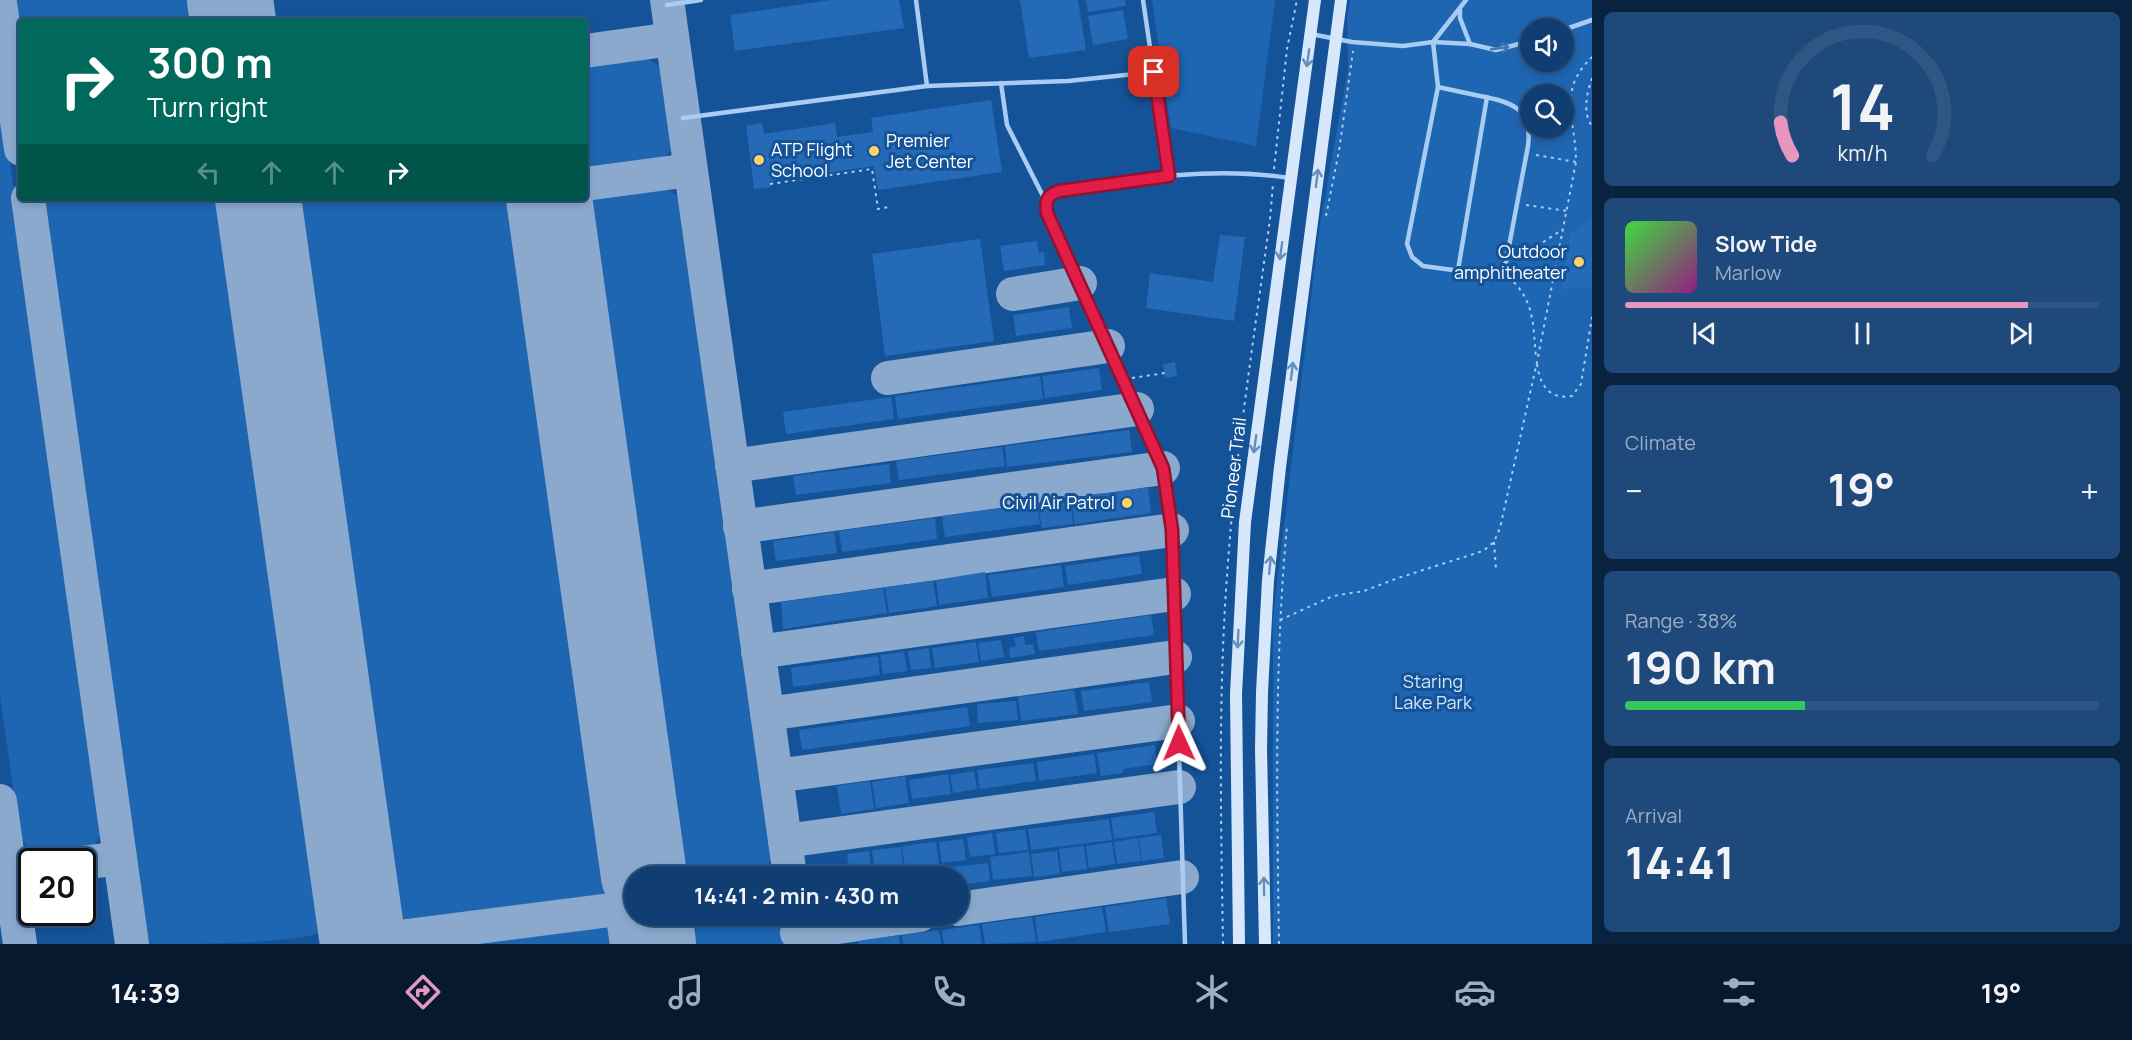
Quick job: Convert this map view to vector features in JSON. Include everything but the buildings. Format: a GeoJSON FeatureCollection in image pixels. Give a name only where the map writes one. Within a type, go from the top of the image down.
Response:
{"type":"FeatureCollection","features":[{"type":"Feature","properties":{"kind":"main road","name":"Pioneer Trail"},"geometry":{"type":"LineString","coordinates":[[1239,944],[1236,694],[1241,577],[1252,466],[1315,0]]}},
{"type":"Feature","properties":{"kind":"main road"},"geometry":{"type":"LineString","coordinates":[[1265,944],[1261,749],[1268,580],[1280,467],[1341,0]]}},
{"type":"Feature","properties":{"kind":"lane"},"geometry":{"type":"LineString","coordinates":[[668,5],[701,0]]}},
{"type":"Feature","properties":{"kind":"lane"},"geometry":{"type":"LineString","coordinates":[[916,0],[927,86]]}},
{"type":"Feature","properties":{"kind":"lane"},"geometry":{"type":"LineString","coordinates":[[1143,0],[1169,176]]}},
{"type":"Feature","properties":{"kind":"lane"},"geometry":{"type":"LineString","coordinates":[[1438,87],[1509,103],[1522,113],[1528,127],[1530,136],[1505,267],[1490,276],[1423,266],[1417,263],[1408,251],[1407,244],[1438,87],[1433,42],[1466,0]]}},
{"type":"Feature","properties":{"kind":"lane"},"geometry":{"type":"LineString","coordinates":[[1460,10],[1460,18],[1470,44]]}},
{"type":"Feature","properties":{"kind":"lane"},"geometry":{"type":"LineString","coordinates":[[1574,26],[1592,20]]}},
{"type":"Feature","properties":{"kind":"lane"},"geometry":{"type":"LineString","coordinates":[[1311,34],[1352,42],[1402,46],[1433,42],[1470,44],[1496,50],[1520,44]]}},
{"type":"Feature","properties":{"kind":"lane"},"geometry":{"type":"LineString","coordinates":[[683,118],[927,86],[1068,81],[1154,72]]}},
{"type":"Feature","properties":{"kind":"lane"},"geometry":{"type":"LineString","coordinates":[[1001,83],[1007,125],[1046,202],[1047,213],[1163,468],[1172,530],[1185,944]]}},
{"type":"Feature","properties":{"kind":"lane"},"geometry":{"type":"LineString","coordinates":[[1458,270],[1487,97]]}},
{"type":"Feature","properties":{"kind":"lane"},"geometry":{"type":"LineString","coordinates":[[1046,202],[1050,194],[1059,191],[1169,176],[1225,173],[1291,178]]}},
{"type":"Feature","properties":{"kind":"path"},"geometry":{"type":"LineString","coordinates":[[1325,223],[1350,80],[1352,42]]}},
{"type":"Feature","properties":{"kind":"path"},"geometry":{"type":"LineString","coordinates":[[1496,569],[1494,542],[1500,528],[1537,362],[1576,162],[1576,143],[1569,108],[1570,94],[1581,68],[1592,57]]}},
{"type":"Feature","properties":{"kind":"path"},"geometry":{"type":"LineString","coordinates":[[1592,78],[1587,93],[1586,108],[1588,121],[1592,126]]}},
{"type":"Feature","properties":{"kind":"path"},"geometry":{"type":"LineString","coordinates":[[1527,153],[1576,162]]}},
{"type":"Feature","properties":{"kind":"path"},"geometry":{"type":"LineString","coordinates":[[770,184],[872,169],[878,208],[888,207]]}},
{"type":"Feature","properties":{"kind":"path"},"geometry":{"type":"LineString","coordinates":[[1518,204],[1567,211]]}},
{"type":"Feature","properties":{"kind":"path"},"geometry":{"type":"LineString","coordinates":[[1508,253],[1524,255],[1563,229]]}},
{"type":"Feature","properties":{"kind":"path"},"geometry":{"type":"LineString","coordinates":[[1501,271],[1517,285],[1525,296],[1532,319],[1541,379],[1549,392],[1556,396],[1572,396],[1581,384],[1592,317]]}},
{"type":"Feature","properties":{"kind":"path"},"geometry":{"type":"LineString","coordinates":[[1124,380],[1165,373]]}},
{"type":"Feature","properties":{"kind":"path"},"geometry":{"type":"LineString","coordinates":[[1279,944],[1276,711],[1288,518]]}},
{"type":"Feature","properties":{"kind":"path"},"geometry":{"type":"LineString","coordinates":[[1280,620],[1333,596],[1364,591],[1483,551],[1494,542]]}},
{"type":"Feature","properties":{"kind":"green space"},"geometry":{"type":"Polygon","coordinates":[[[11,0],[202,0],[205,18],[18,18],[18,50],[11,0]]]}},
{"type":"Feature","properties":{"kind":"green space"},"geometry":{"type":"Polygon","coordinates":[[[1152,0],[1275,0],[1256,146],[1171,128],[1152,0]]]}},
{"type":"Feature","properties":{"kind":"green space","name":"Staring Lake Park"},"geometry":{"type":"Polygon","coordinates":[[[1350,0],[1592,0],[1592,944],[1273,944],[1273,618],[1320,224],[1348,69],[1347,17],[1350,0]]]}},
{"type":"Feature","properties":{"kind":"green space"},"geometry":{"type":"Polygon","coordinates":[[[643,56],[661,67],[667,80],[675,131],[671,151],[657,163],[593,172],[588,170],[588,64],[643,56]]]}},
{"type":"Feature","properties":{"kind":"green space"},"geometry":{"type":"Polygon","coordinates":[[[0,91],[103,823],[99,837],[90,848],[28,848],[24,843],[20,836],[0,695],[0,91]]]}},
{"type":"Feature","properties":{"kind":"green space"},"geometry":{"type":"Polygon","coordinates":[[[656,188],[666,190],[680,199],[685,207],[774,845],[773,855],[767,866],[666,866],[576,222],[588,202],[608,193],[656,188]]]}},
{"type":"Feature","properties":{"kind":"green space"},"geometry":{"type":"Polygon","coordinates":[[[39,201],[230,201],[330,908],[324,930],[309,936],[238,942],[147,944],[143,938],[39,201]]]}},
{"type":"Feature","properties":{"kind":"green space"},"geometry":{"type":"Polygon","coordinates":[[[288,201],[529,201],[622,871],[620,881],[615,888],[600,898],[419,923],[401,918],[388,906],[288,201]]]}},
{"type":"Feature","properties":{"kind":"green space"},"geometry":{"type":"Polygon","coordinates":[[[601,922],[620,927],[627,933],[631,944],[441,944],[601,922]]]}},
{"type":"Feature","properties":{"kind":"green space"},"geometry":{"type":"Polygon","coordinates":[[[679,926],[786,926],[788,944],[677,944],[676,931],[679,926]]]}},
{"type":"Feature","properties":{"kind":"taxiway"},"geometry":{"type":"LineString","coordinates":[[667,0],[789,866]]}},
{"type":"Feature","properties":{"kind":"taxiway"},"geometry":{"type":"LineString","coordinates":[[0,3],[18,128]]}},
{"type":"Feature","properties":{"kind":"taxiway"},"geometry":{"type":"LineString","coordinates":[[588,51],[672,39]]}},
{"type":"Feature","properties":{"kind":"taxiway"},"geometry":{"type":"LineString","coordinates":[[588,184],[690,170]]}},
{"type":"Feature","properties":{"kind":"taxiway"},"geometry":{"type":"LineString","coordinates":[[28,201],[132,944]]}},
{"type":"Feature","properties":{"kind":"taxiway"},"geometry":{"type":"LineString","coordinates":[[1013,294],[1080,283]]}},
{"type":"Feature","properties":{"kind":"taxiway"},"geometry":{"type":"LineString","coordinates":[[888,378],[1108,346]]}},
{"type":"Feature","properties":{"kind":"taxiway"},"geometry":{"type":"LineString","coordinates":[[732,466],[1137,409]]}},
{"type":"Feature","properties":{"kind":"taxiway"},"geometry":{"type":"LineString","coordinates":[[740,527],[1163,468]]}},
{"type":"Feature","properties":{"kind":"taxiway"},"geometry":{"type":"LineString","coordinates":[[749,589],[1172,530]]}},
{"type":"Feature","properties":{"kind":"taxiway"},"geometry":{"type":"LineString","coordinates":[[758,652],[1174,594]]}},
{"type":"Feature","properties":{"kind":"taxiway"},"geometry":{"type":"LineString","coordinates":[[767,714],[1175,657]]}},
{"type":"Feature","properties":{"kind":"taxiway"},"geometry":{"type":"LineString","coordinates":[[776,776],[1178,721]]}},
{"type":"Feature","properties":{"kind":"taxiway"},"geometry":{"type":"LineString","coordinates":[[785,841],[1179,787]]}},
{"type":"Feature","properties":{"kind":"taxiway"},"geometry":{"type":"LineString","coordinates":[[0,801],[20,944]]}},
{"type":"Feature","properties":{"kind":"taxiway"},"geometry":{"type":"LineString","coordinates":[[96,861],[120,858]]}},
{"type":"Feature","properties":{"kind":"taxiway"},"geometry":{"type":"LineString","coordinates":[[969,907],[1182,877]]}},
{"type":"Feature","properties":{"kind":"taxiway"},"geometry":{"type":"LineString","coordinates":[[344,944],[624,908]]}},
{"type":"Feature","properties":{"kind":"taxiway"},"geometry":{"type":"LineString","coordinates":[[797,933],[845,926]]}},
{"type":"Feature","properties":{"kind":"runway"},"geometry":{"type":"LineString","coordinates":[[230,0],[233,18]]}},
{"type":"Feature","properties":{"kind":"runway"},"geometry":{"type":"LineString","coordinates":[[258,201],[363,944]]}},
{"type":"Feature","properties":{"kind":"runway"},"geometry":{"type":"LineString","coordinates":[[549,201],[643,866]]}},
{"type":"Feature","properties":{"kind":"runway"},"geometry":{"type":"LineString","coordinates":[[651,926],[653,944]]}},
{"type":"Feature","properties":{"kind":"place","name":"Premier Jet Center"},"geometry":{"type":"Point","coordinates":[874,151]}},
{"type":"Feature","properties":{"kind":"place","name":"ATP Flight School"},"geometry":{"type":"Point","coordinates":[759,160]}},
{"type":"Feature","properties":{"kind":"place","name":"Outdoor amphitheater"},"geometry":{"type":"Point","coordinates":[1579,262]}},
{"type":"Feature","properties":{"kind":"place","name":"Civil Air Patrol"},"geometry":{"type":"Point","coordinates":[1127,503]}},
{"type":"Feature","properties":{"kind":"route"},"geometry":{"type":"LineString","coordinates":[[1154,72],[1169,176],[1059,191],[1050,194],[1046,202],[1047,213],[1163,468],[1172,530],[1179,743]]}}]}
